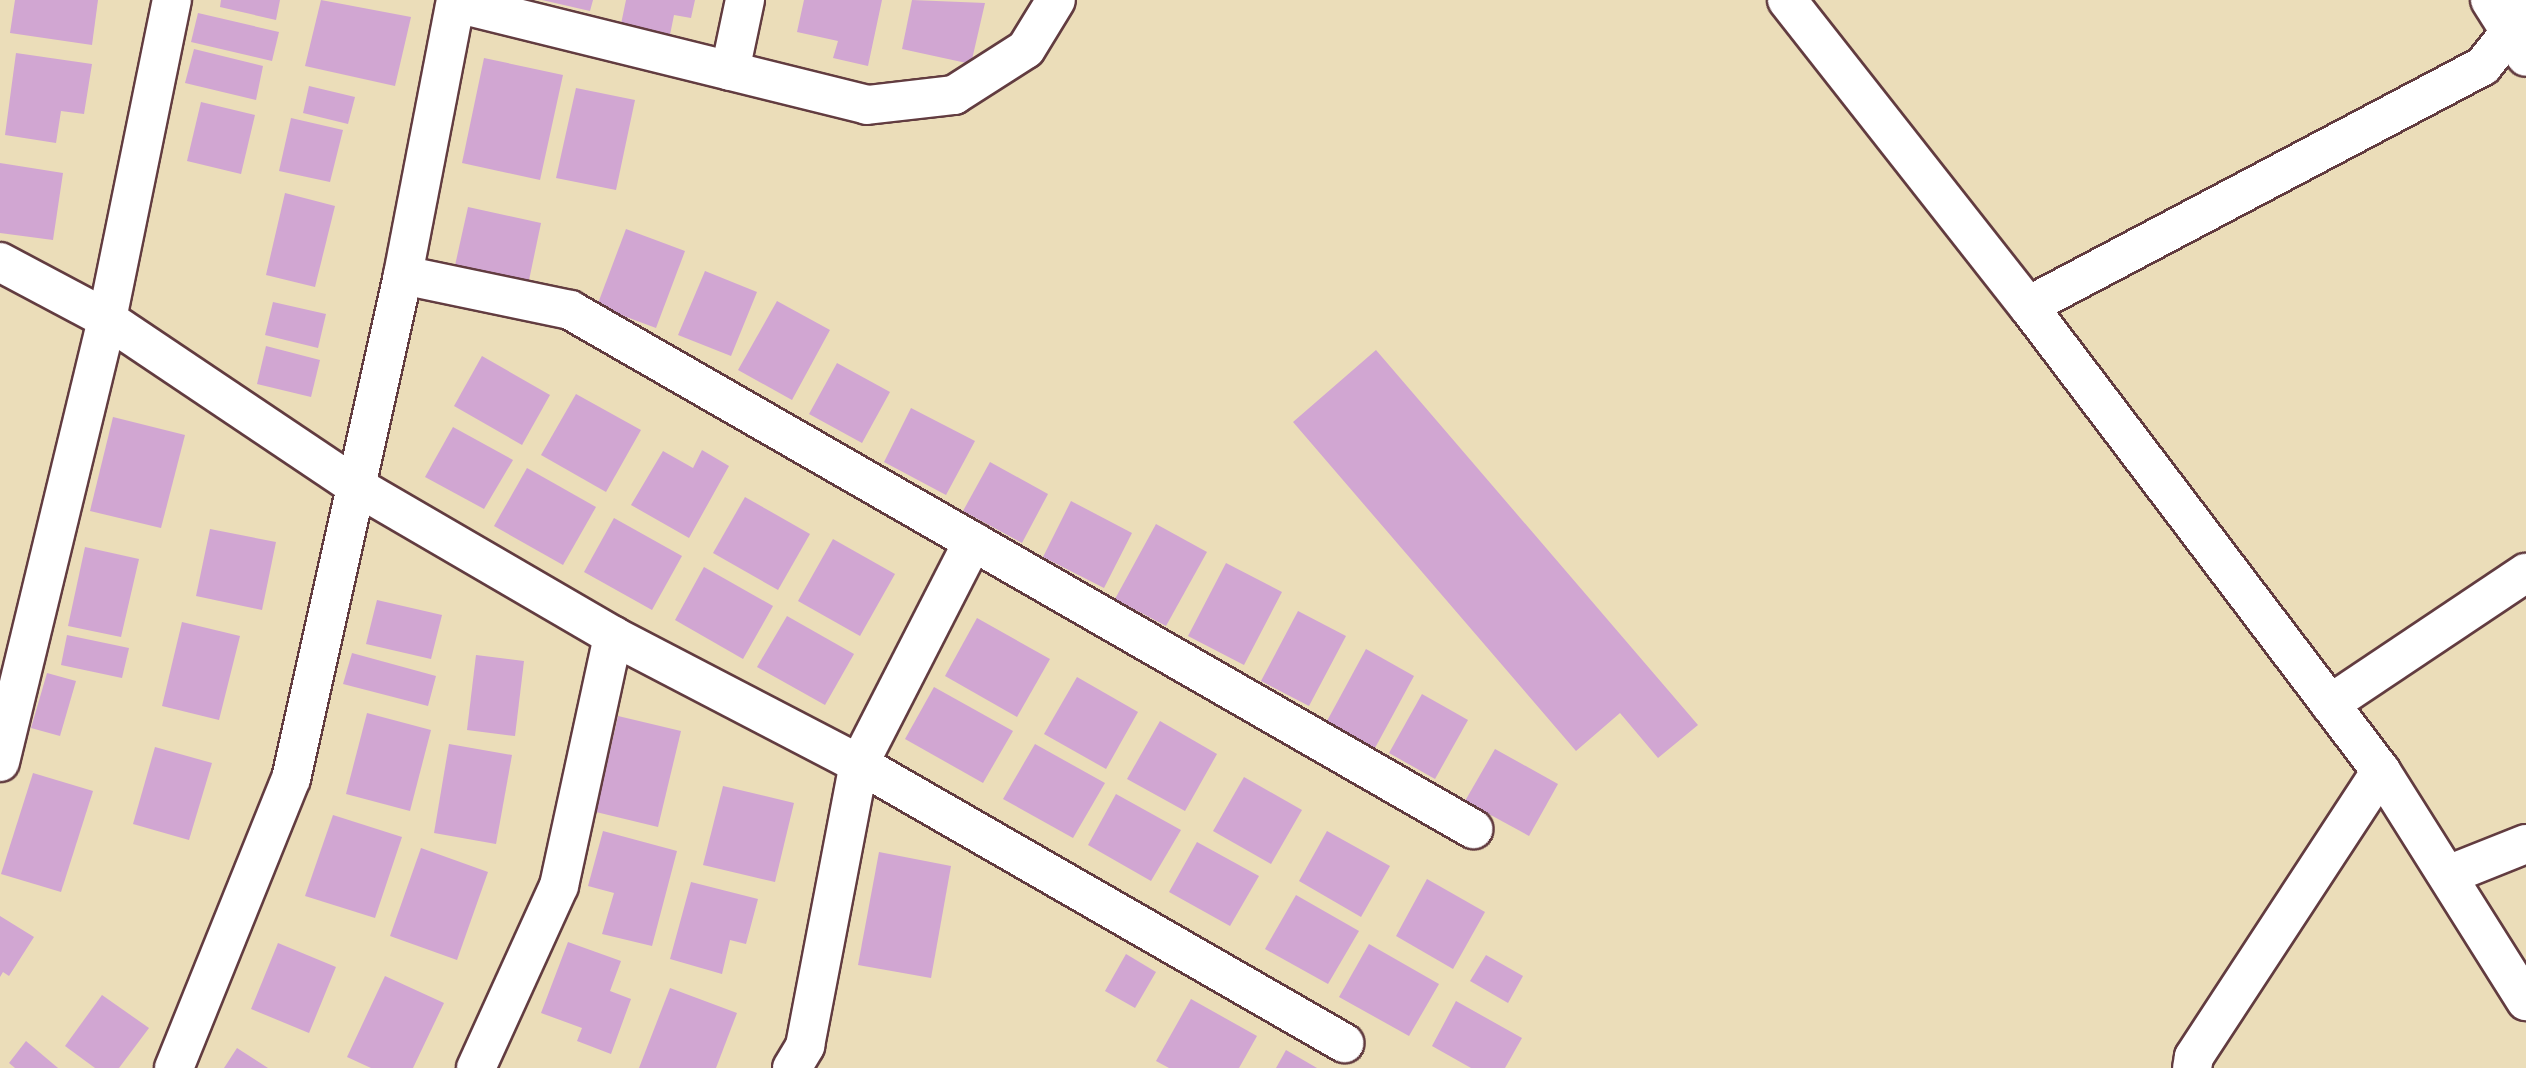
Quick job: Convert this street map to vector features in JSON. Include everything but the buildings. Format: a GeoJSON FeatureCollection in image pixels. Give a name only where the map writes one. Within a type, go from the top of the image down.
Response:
{"type":"FeatureCollection","features":[{"type":"Feature","properties":{"kind":"street"},"geometry":{"type":"LineString","coordinates":[[0,762],[107,318],[172,0]]}},
{"type":"Feature","properties":{"kind":"street"},"geometry":{"type":"LineString","coordinates":[[730,71],[745,0]]}},
{"type":"Feature","properties":{"kind":"street"},"geometry":{"type":"LineString","coordinates":[[174,1068],[291,779],[403,275],[456,1],[867,104],[954,95],[1026,49],[1056,0]]}},
{"type":"Feature","properties":{"kind":"street"},"geometry":{"type":"LineString","coordinates":[[1787,0],[2028,306],[2381,771],[2526,1001]]}},
{"type":"Feature","properties":{"kind":"street"},"geometry":{"type":"LineString","coordinates":[[2028,306],[2483,66],[2521,34],[2490,0]]}},
{"type":"Feature","properties":{"kind":"street"},"geometry":{"type":"LineString","coordinates":[[0,262],[107,318],[355,485],[613,636],[859,764],[1344,1043]]}},
{"type":"Feature","properties":{"kind":"street"},"geometry":{"type":"LineString","coordinates":[[403,275],[570,310],[1473,829]]}},
{"type":"Feature","properties":{"kind":"street"},"geometry":{"type":"LineString","coordinates":[[792,1068],[805,1045],[859,764],[973,541]]}},
{"type":"Feature","properties":{"kind":"street"},"geometry":{"type":"LineString","coordinates":[[2330,704],[2526,573]]}},
{"type":"Feature","properties":{"kind":"street"},"geometry":{"type":"LineString","coordinates":[[476,1068],[559,886],[613,636]]}},
{"type":"Feature","properties":{"kind":"street"},"geometry":{"type":"LineString","coordinates":[[2192,1068],[2194,1058],[2381,771]]}},
{"type":"Feature","properties":{"kind":"street"},"geometry":{"type":"LineString","coordinates":[[2448,875],[2526,844]]}}]}
